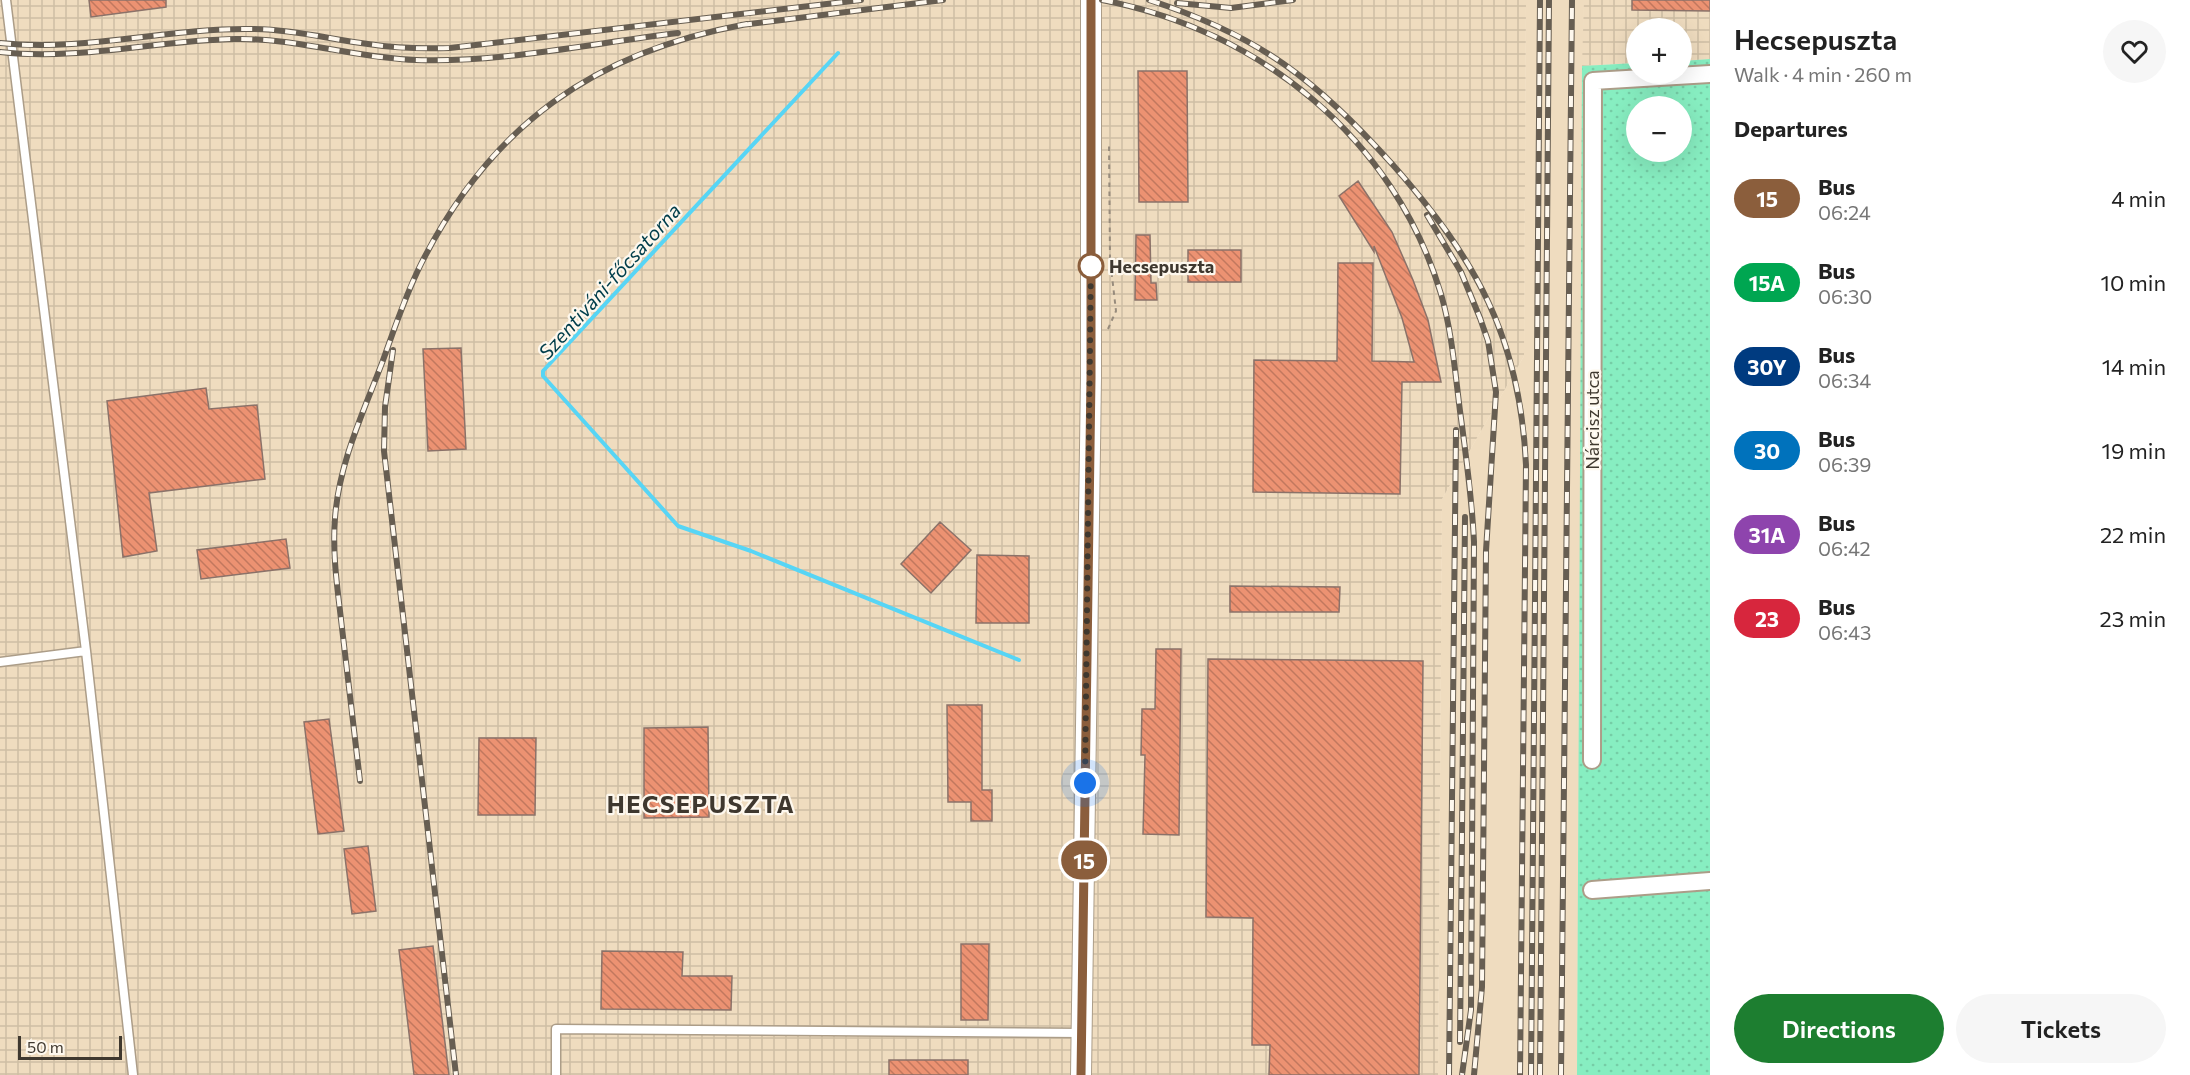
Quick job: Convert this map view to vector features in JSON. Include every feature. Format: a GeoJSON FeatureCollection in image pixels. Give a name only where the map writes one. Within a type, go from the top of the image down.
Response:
{"type":"FeatureCollection","features":[{"type":"Feature","properties":{"kind":"street"},"geometry":{"type":"LineString","coordinates":[[1081,1075],[1091,378],[1091,0]]}},
{"type":"Feature","properties":{"kind":"street","name":"Nárcisz utca"},"geometry":{"type":"LineString","coordinates":[[1592,759],[1593,81],[1710,74]]}},
{"type":"Feature","properties":{"kind":"street"},"geometry":{"type":"LineString","coordinates":[[1592,891],[1710,881]]}},
{"type":"Feature","properties":{"kind":"lane"},"geometry":{"type":"LineString","coordinates":[[6,0],[86,651],[133,1075]]}},
{"type":"Feature","properties":{"kind":"lane"},"geometry":{"type":"LineString","coordinates":[[0,662],[86,651]]}},
{"type":"Feature","properties":{"kind":"lane"},"geometry":{"type":"LineString","coordinates":[[556,1075],[556,1029],[1082,1033]]}},
{"type":"Feature","properties":{"kind":"shaded area"},"geometry":{"type":"Polygon","coordinates":[[[0,0],[1526,0],[1524,356],[1442,499],[1438,1075],[0,1075],[0,0]]]}},
{"type":"Feature","properties":{"kind":"shaded area"},"geometry":{"type":"Polygon","coordinates":[[[1526,0],[1584,0],[1577,1075],[1438,1075],[1442,499],[1524,356],[1526,0]]]}},
{"type":"Feature","properties":{"kind":"shaded area"},"geometry":{"type":"Polygon","coordinates":[[[1584,0],[1710,0],[1710,59],[1692,60],[1692,18],[1626,18],[1626,64],[1582,66],[1584,0]]]}},
{"type":"Feature","properties":{"kind":"green space"},"geometry":{"type":"Polygon","coordinates":[[[1710,59],[1710,1075],[1577,1075],[1582,66],[1626,64],[1626,84],[1692,84],[1692,60],[1710,59]]]}},
{"type":"Feature","properties":{"kind":"building"},"geometry":{"type":"Polygon","coordinates":[[[89,0],[166,0],[166,7],[91,17],[89,0]]]}},
{"type":"Feature","properties":{"kind":"building"},"geometry":{"type":"Polygon","coordinates":[[[1632,0],[1710,0],[1710,11],[1632,10],[1632,0]]]}},
{"type":"Feature","properties":{"kind":"building"},"geometry":{"type":"Polygon","coordinates":[[[1138,71],[1187,71],[1188,202],[1139,202],[1138,71]]]}},
{"type":"Feature","properties":{"kind":"building"},"geometry":{"type":"Polygon","coordinates":[[[1358,181],[1392,232],[1413,280],[1428,320],[1441,382],[1402,382],[1400,494],[1253,492],[1254,360],[1337,361],[1338,263],[1373,263],[1372,361],[1414,362],[1402,318],[1374,246],[1374,252],[1339,196],[1358,181]]]}},
{"type":"Feature","properties":{"kind":"building"},"geometry":{"type":"Polygon","coordinates":[[[1136,235],[1150,235],[1151,283],[1156,283],[1157,300],[1135,300],[1136,235]]]}},
{"type":"Feature","properties":{"kind":"building"},"geometry":{"type":"Polygon","coordinates":[[[1188,250],[1241,250],[1241,282],[1188,282],[1188,250]]]}},
{"type":"Feature","properties":{"kind":"building"},"geometry":{"type":"Polygon","coordinates":[[[461,348],[466,449],[428,451],[423,349],[461,348]]]}},
{"type":"Feature","properties":{"kind":"building"},"geometry":{"type":"Polygon","coordinates":[[[206,388],[209,409],[257,405],[265,479],[149,493],[157,551],[123,557],[107,401],[206,388]]]}},
{"type":"Feature","properties":{"kind":"building"},"geometry":{"type":"Polygon","coordinates":[[[940,522],[971,550],[931,593],[901,564],[940,522]]]}},
{"type":"Feature","properties":{"kind":"building"},"geometry":{"type":"Polygon","coordinates":[[[286,539],[290,568],[201,579],[197,550],[286,539]]]}},
{"type":"Feature","properties":{"kind":"building"},"geometry":{"type":"Polygon","coordinates":[[[977,555],[1029,556],[1029,623],[976,623],[977,555]]]}},
{"type":"Feature","properties":{"kind":"building"},"geometry":{"type":"Polygon","coordinates":[[[1230,586],[1340,587],[1339,612],[1230,612],[1230,586]]]}},
{"type":"Feature","properties":{"kind":"building"},"geometry":{"type":"Polygon","coordinates":[[[1156,649],[1181,649],[1179,835],[1143,834],[1145,755],[1141,755],[1142,709],[1155,709],[1156,649]]]}},
{"type":"Feature","properties":{"kind":"building"},"geometry":{"type":"Polygon","coordinates":[[[1208,659],[1423,661],[1419,1075],[1269,1075],[1270,1045],[1252,1045],[1253,918],[1206,917],[1208,659]]]}},
{"type":"Feature","properties":{"kind":"building"},"geometry":{"type":"Polygon","coordinates":[[[947,705],[982,705],[982,790],[992,790],[992,821],[971,821],[971,802],[948,802],[947,705]]]}},
{"type":"Feature","properties":{"kind":"building"},"geometry":{"type":"Polygon","coordinates":[[[329,719],[344,831],[318,834],[304,722],[329,719]]]}},
{"type":"Feature","properties":{"kind":"building"},"geometry":{"type":"Polygon","coordinates":[[[708,727],[709,817],[644,818],[644,728],[708,727]]]}},
{"type":"Feature","properties":{"kind":"building"},"geometry":{"type":"Polygon","coordinates":[[[479,738],[536,738],[535,815],[478,815],[479,738]]]}},
{"type":"Feature","properties":{"kind":"building"},"geometry":{"type":"Polygon","coordinates":[[[368,846],[376,911],[352,914],[344,849],[368,846]]]}},
{"type":"Feature","properties":{"kind":"building"},"geometry":{"type":"Polygon","coordinates":[[[961,944],[989,944],[988,1020],[961,1020],[961,944]]]}},
{"type":"Feature","properties":{"kind":"building"},"geometry":{"type":"Polygon","coordinates":[[[433,946],[449,1075],[414,1075],[399,950],[433,946]]]}},
{"type":"Feature","properties":{"kind":"building"},"geometry":{"type":"Polygon","coordinates":[[[602,951],[683,952],[682,976],[732,976],[731,1010],[601,1009],[602,951]]]}},
{"type":"Feature","properties":{"kind":"building"},"geometry":{"type":"Polygon","coordinates":[[[889,1060],[968,1060],[968,1075],[889,1075],[889,1060]]]}},
{"type":"Feature","properties":{"kind":"waterway","name":"Szentiváni-főcsatorna"},"geometry":{"type":"LineString","coordinates":[[838,53],[543,371],[543,376],[678,526],[751,551],[1019,660]]}},
{"type":"Feature","properties":{"kind":"railway"},"geometry":{"type":"LineString","coordinates":[[0,43],[63,44],[187,32],[265,29],[388,46],[450,48],[861,0]]}},
{"type":"Feature","properties":{"kind":"railway"},"geometry":{"type":"LineString","coordinates":[[741,25],[943,0]]}},
{"type":"Feature","properties":{"kind":"railway"},"geometry":{"type":"LineString","coordinates":[[1102,0],[1160,15],[1215,37],[1266,65],[1313,100],[1355,140],[1390,186],[1419,238],[1441,294],[1453,352],[1469,476],[1474,542],[1471,1010],[1462,1075]]}},
{"type":"Feature","properties":{"kind":"railway"},"geometry":{"type":"LineString","coordinates":[[1149,0],[1188,14],[1254,45],[1311,84],[1338,108],[1393,165],[1448,234],[1470,267],[1503,339],[1514,377],[1522,419],[1526,465],[1520,1075]]}},
{"type":"Feature","properties":{"kind":"railway"},"geometry":{"type":"LineString","coordinates":[[1177,3],[1231,8],[1293,0]]}},
{"type":"Feature","properties":{"kind":"railway"},"geometry":{"type":"LineString","coordinates":[[1531,1075],[1540,0]]}},
{"type":"Feature","properties":{"kind":"railway"},"geometry":{"type":"LineString","coordinates":[[1540,1075],[1549,0]]}},
{"type":"Feature","properties":{"kind":"railway"},"geometry":{"type":"LineString","coordinates":[[1561,1075],[1572,0]]}},
{"type":"Feature","properties":{"kind":"railway"},"geometry":{"type":"LineString","coordinates":[[360,781],[336,573],[334,532],[337,498],[353,439],[421,264],[449,215],[480,172],[515,134],[553,102],[595,76],[641,54],[692,37],[747,24]]}},
{"type":"Feature","properties":{"kind":"railway"},"geometry":{"type":"LineString","coordinates":[[0,52],[59,54],[236,39],[281,42],[371,56],[448,60],[514,55],[678,33]]}},
{"type":"Feature","properties":{"kind":"railway"},"geometry":{"type":"LineString","coordinates":[[1427,215],[1461,272],[1480,318],[1488,341],[1496,392],[1486,551],[1482,987],[1474,1075]]}},
{"type":"Feature","properties":{"kind":"railway"},"geometry":{"type":"LineString","coordinates":[[393,350],[385,407],[384,451],[456,1075]]}},
{"type":"Feature","properties":{"kind":"railway"},"geometry":{"type":"LineString","coordinates":[[1449,1075],[1456,430]]}},
{"type":"Feature","properties":{"kind":"railway"},"geometry":{"type":"LineString","coordinates":[[1460,1042],[1465,517]]}},
{"type":"Feature","properties":{"kind":"bus line","name":"15"},"geometry":{"type":"LineString","coordinates":[[1081,1075],[1091,378],[1091,0]]}},
{"type":"Feature","properties":{"kind":"place","name":"Hecsepuszta"},"geometry":{"type":"Point","coordinates":[1091,266]}},
{"type":"Feature","properties":{"kind":"district","name":"HECSEPUSZTA"},"geometry":{"type":"Point","coordinates":[701,803]}},
{"type":"Feature","properties":{"kind":"route"},"geometry":{"type":"LineString","coordinates":[[1085,783],[1091,260],[1091,266]]}}]}
